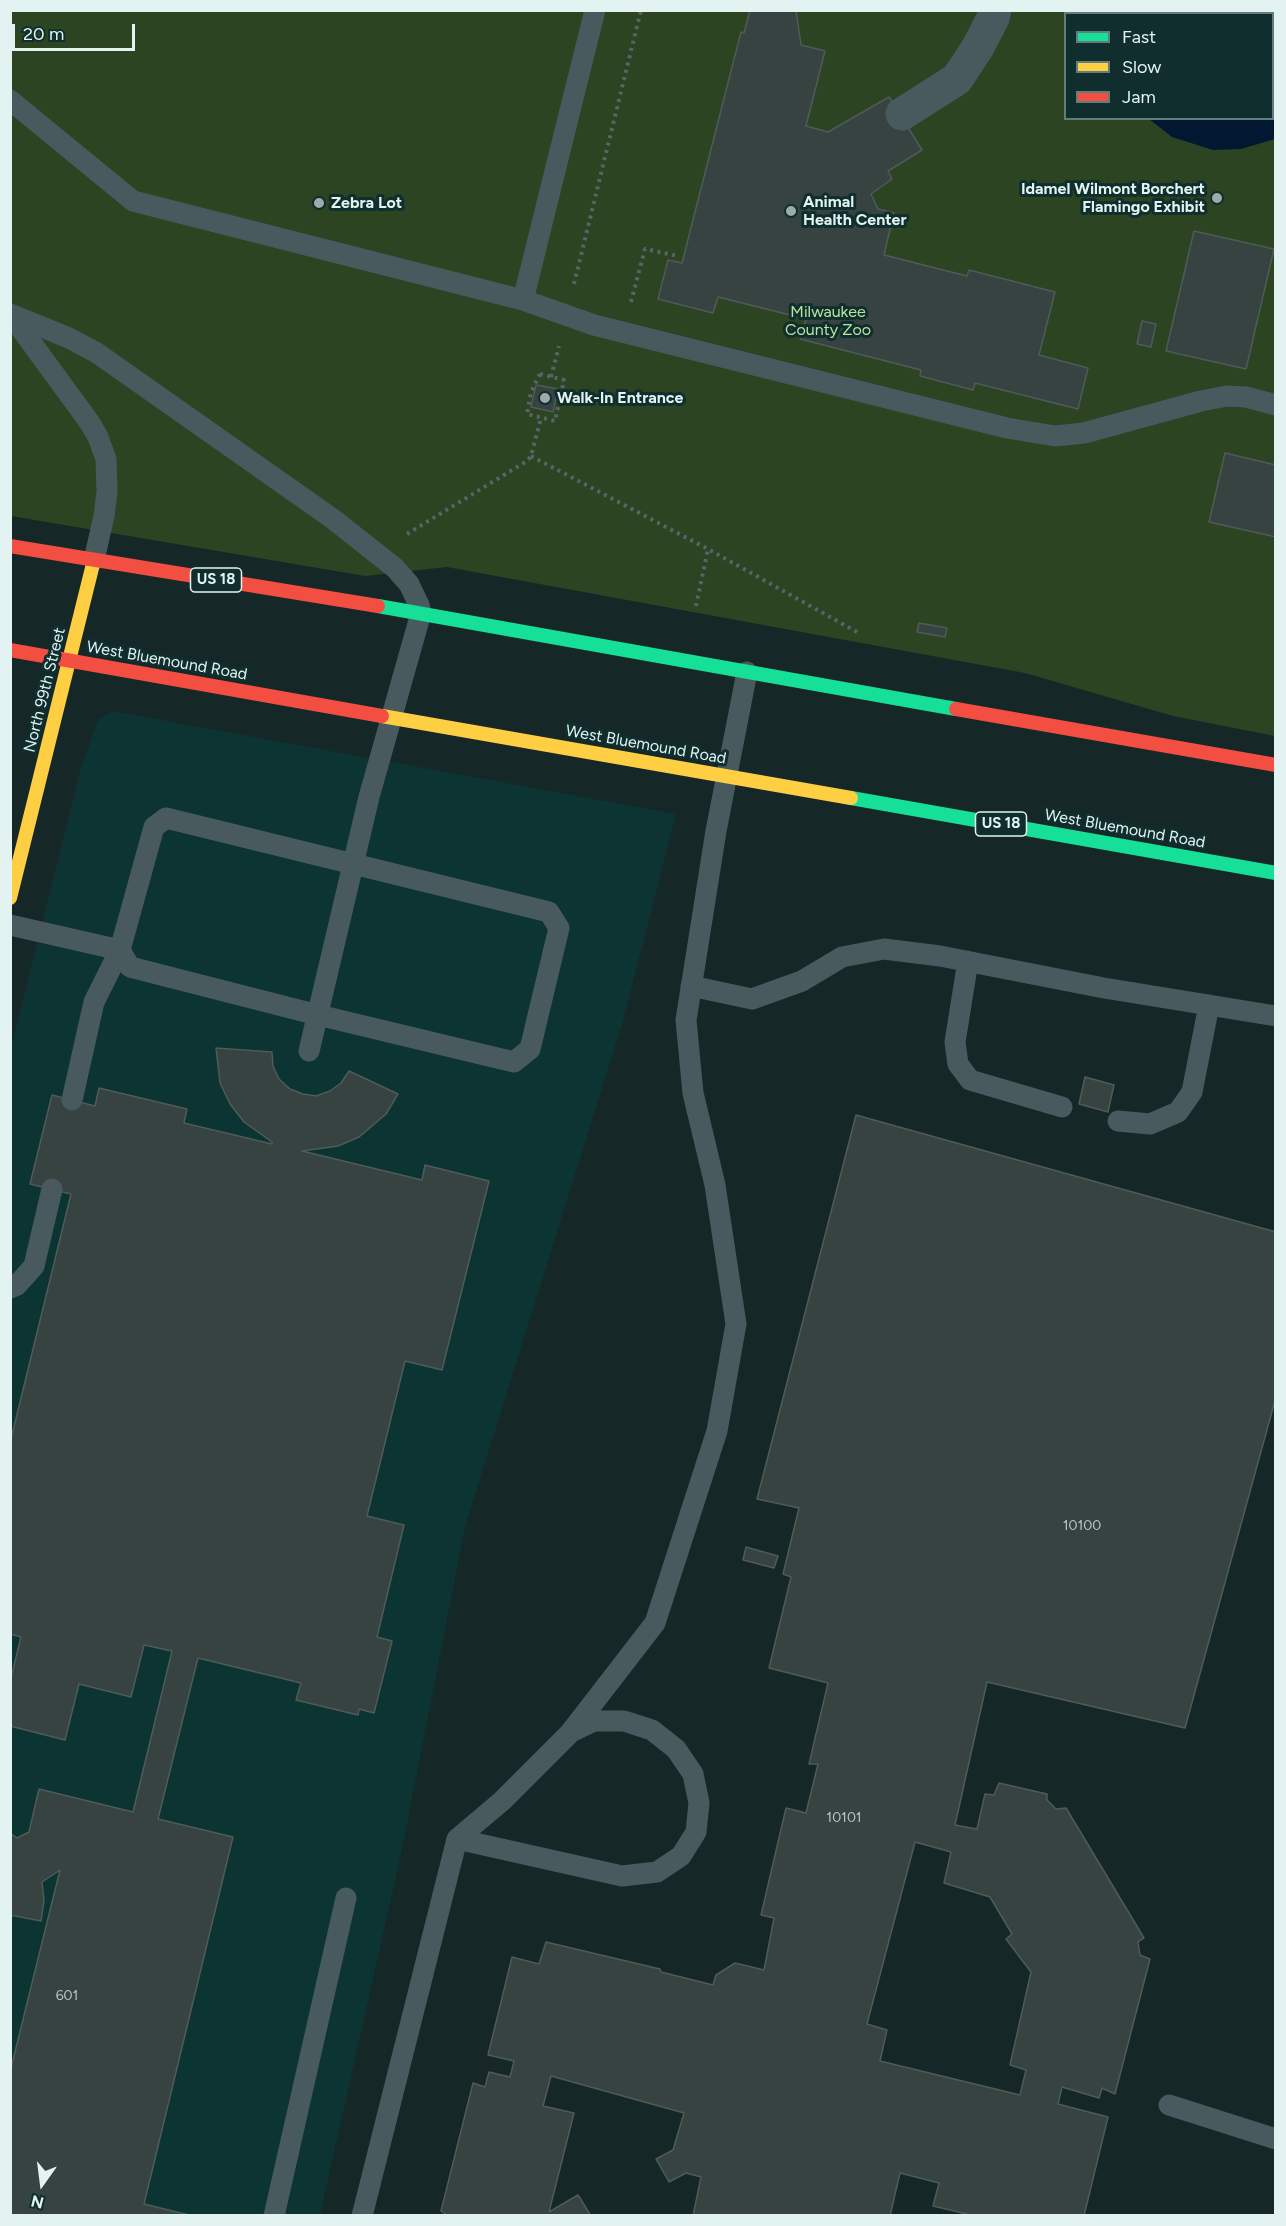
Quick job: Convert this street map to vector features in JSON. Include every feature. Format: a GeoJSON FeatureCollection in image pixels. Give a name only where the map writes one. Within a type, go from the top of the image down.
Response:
{"type":"FeatureCollection","features":[{"type":"Feature","properties":{"kind":"main road","name":"US 18"},"geometry":{"type":"LineString","coordinates":[[10,546],[421,613],[1275,765]]}},
{"type":"Feature","properties":{"kind":"main road","name":"North 99th Street"},"geometry":{"type":"LineString","coordinates":[[10,898],[94,560]]}},
{"type":"Feature","properties":{"kind":"main road","name":"West Bluemound Road"},"geometry":{"type":"LineString","coordinates":[[10,651],[1275,873]]}},
{"type":"Feature","properties":{"kind":"street"},"geometry":{"type":"LineString","coordinates":[[902,114],[957,79],[978,47],[995,10]]}},
{"type":"Feature","properties":{"kind":"lane"},"geometry":{"type":"LineString","coordinates":[[523,300],[595,10]]}},
{"type":"Feature","properties":{"kind":"lane"},"geometry":{"type":"LineString","coordinates":[[10,100],[134,201],[523,300],[624,332],[843,388],[1042,435],[1055,436],[1084,433],[1201,400],[1227,396],[1246,397],[1275,405]]}},
{"type":"Feature","properties":{"kind":"lane"},"geometry":{"type":"LineString","coordinates":[[11,314],[98,437],[105,459],[107,492],[94,560]]}},
{"type":"Feature","properties":{"kind":"lane"},"geometry":{"type":"LineString","coordinates":[[11,314],[69,338],[97,353],[333,519],[395,568],[409,584],[421,613],[369,797],[309,1051]]}},
{"type":"Feature","properties":{"kind":"lane"},"geometry":{"type":"LineString","coordinates":[[362,2216],[458,1839],[502,1801],[570,1733],[655,1623],[717,1431],[736,1324],[716,1185],[693,1093],[686,1020],[747,672]]}},
{"type":"Feature","properties":{"kind":"lane"},"geometry":{"type":"LineString","coordinates":[[10,925],[120,950],[130,967],[514,1062],[530,1049],[559,928],[549,912],[166,818],[154,827],[120,950],[94,1002],[72,1101]]}},
{"type":"Feature","properties":{"kind":"lane"},"geometry":{"type":"LineString","coordinates":[[691,986],[752,999],[802,981],[842,957],[884,949],[968,961],[1104,988],[1275,1016]]}},
{"type":"Feature","properties":{"kind":"lane"},"geometry":{"type":"LineString","coordinates":[[968,961],[955,1042],[958,1064],[970,1080],[1062,1107]]}},
{"type":"Feature","properties":{"kind":"lane"},"geometry":{"type":"LineString","coordinates":[[1119,1121],[1150,1124],[1178,1112],[1192,1092],[1209,1005]]}},
{"type":"Feature","properties":{"kind":"lane"},"geometry":{"type":"LineString","coordinates":[[10,1288],[17,1286],[34,1266],[52,1189]]}},
{"type":"Feature","properties":{"kind":"lane"},"geometry":{"type":"LineString","coordinates":[[458,1839],[622,1876],[657,1872],[681,1856],[696,1832],[699,1803],[693,1774],[676,1749],[652,1730],[624,1721],[594,1721],[570,1733]]}},
{"type":"Feature","properties":{"kind":"lane"},"geometry":{"type":"LineString","coordinates":[[274,2216],[346,1898]]}},
{"type":"Feature","properties":{"kind":"lane"},"geometry":{"type":"LineString","coordinates":[[1169,2105],[1275,2139]]}},
{"type":"Feature","properties":{"kind":"path"},"geometry":{"type":"LineString","coordinates":[[574,286],[641,10]]}},
{"type":"Feature","properties":{"kind":"path"},"geometry":{"type":"LineString","coordinates":[[624,332],[645,249],[678,256]]}},
{"type":"Feature","properties":{"kind":"path"},"geometry":{"type":"LineString","coordinates":[[551,377],[559,345]]}},
{"type":"Feature","properties":{"kind":"path"},"geometry":{"type":"LineString","coordinates":[[540,374],[551,377],[564,380],[555,421],[527,414],[531,392],[540,374]]}},
{"type":"Feature","properties":{"kind":"path"},"geometry":{"type":"LineString","coordinates":[[407,534],[514,470],[531,456],[542,418]]}},
{"type":"Feature","properties":{"kind":"path"},"geometry":{"type":"LineString","coordinates":[[531,456],[708,549],[857,632]]}},
{"type":"Feature","properties":{"kind":"path"},"geometry":{"type":"LineString","coordinates":[[696,606],[708,549]]}},
{"type":"Feature","properties":{"kind":"shaded area"},"geometry":{"type":"Polygon","coordinates":[[[1275,11],[1275,139],[1241,149],[1213,150],[1172,137],[1150,120],[1274,120],[1274,12],[1123,12],[1275,11]]]}},
{"type":"Feature","properties":{"kind":"shaded area"},"geometry":{"type":"Polygon","coordinates":[[[112,711],[676,814],[623,1021],[465,1527],[402,1850],[320,2215],[11,2216],[11,1047],[82,765],[98,720],[112,711]]]}},
{"type":"Feature","properties":{"kind":"green space","name":"Milwaukee County Zoo"},"geometry":{"type":"Polygon","coordinates":[[[10,11],[1275,11],[1275,736],[1173,716],[1025,673],[447,567],[365,576],[11,516],[10,11]]]}},
{"type":"Feature","properties":{"kind":"building","name":"Animal Health Center"},"geometry":{"type":"Polygon","coordinates":[[[750,10],[796,10],[801,45],[825,51],[806,126],[828,132],[889,97],[922,150],[888,171],[892,179],[871,194],[878,209],[894,213],[884,255],[967,276],[969,270],[1055,292],[1039,355],[1088,368],[1078,409],[975,383],[973,390],[920,376],[921,370],[800,339],[806,319],[718,297],[713,313],[658,299],[668,260],[682,263],[741,32],[744,33],[750,10]]]}},
{"type":"Feature","properties":{"kind":"building"},"geometry":{"type":"Polygon","coordinates":[[[1194,231],[1274,249],[1246,369],[1166,351],[1194,231]]]}},
{"type":"Feature","properties":{"kind":"building"},"geometry":{"type":"Polygon","coordinates":[[[1142,321],[1156,324],[1151,347],[1137,344],[1142,321]]]}},
{"type":"Feature","properties":{"kind":"building","name":"Walk-In Entrance"},"geometry":{"type":"Polygon","coordinates":[[[536,385],[558,389],[553,412],[531,407],[536,385]]]}},
{"type":"Feature","properties":{"kind":"building"},"geometry":{"type":"Polygon","coordinates":[[[1225,453],[1276,465],[1276,537],[1209,522],[1225,453]]]}},
{"type":"Feature","properties":{"kind":"building"},"geometry":{"type":"Polygon","coordinates":[[[919,623],[947,628],[945,637],[917,632],[919,623]]]}},
{"type":"Feature","properties":{"kind":"building"},"geometry":{"type":"Polygon","coordinates":[[[216,1048],[272,1052],[273,1066],[279,1079],[290,1089],[303,1094],[316,1096],[330,1091],[341,1083],[349,1071],[398,1094],[386,1114],[359,1137],[338,1146],[302,1151],[422,1180],[425,1165],[489,1181],[442,1370],[405,1361],[367,1516],[404,1525],[377,1637],[392,1641],[374,1713],[359,1709],[358,1715],[296,1700],[301,1683],[198,1658],[158,1819],[233,1837],[144,2204],[193,2216],[10,2216],[10,2072],[60,1870],[42,1882],[44,1901],[41,1921],[10,1915],[10,1833],[17,1838],[29,1832],[39,1789],[133,1812],[172,1651],[144,1645],[131,1697],[79,1684],[65,1740],[10,1726],[10,1682],[21,1637],[10,1634],[10,1443],[71,1194],[30,1184],[52,1095],[95,1106],[99,1088],[187,1109],[184,1123],[272,1144],[244,1122],[230,1104],[220,1083],[216,1048]]]}},
{"type":"Feature","properties":{"kind":"building"},"geometry":{"type":"Polygon","coordinates":[[[1085,1077],[1114,1085],[1108,1112],[1079,1104],[1085,1077]]]}},
{"type":"Feature","properties":{"kind":"building"},"geometry":{"type":"Polygon","coordinates":[[[856,1115],[1276,1232],[1276,1397],[1185,1728],[987,1682],[955,1825],[977,1829],[985,1794],[994,1795],[999,1783],[1047,1794],[1047,1800],[1056,1809],[1066,1808],[1144,1938],[1138,1942],[1140,1955],[1150,1959],[1115,2094],[1102,2088],[1099,2098],[1062,2087],[1058,2104],[1108,2117],[1084,2216],[975,2216],[933,2206],[939,2183],[900,2173],[890,2216],[693,2216],[701,2177],[686,2173],[669,2182],[656,2159],[673,2150],[684,2113],[551,2076],[543,2106],[574,2113],[549,2212],[578,2195],[591,2216],[448,2216],[441,2211],[473,2083],[485,2087],[489,2072],[510,2077],[514,2061],[488,2055],[512,1957],[539,1964],[546,1942],[660,1969],[661,1972],[713,1985],[716,1975],[735,1963],[764,1970],[774,1918],[761,1915],[786,1808],[806,1813],[818,1764],[809,1764],[828,1683],[769,1668],[791,1577],[783,1574],[799,1508],[757,1499],[856,1115]],[[915,1842],[867,2024],[887,2030],[880,2061],[1020,2095],[1026,2070],[1010,2065],[1031,1972],[1006,1939],[1012,1934],[990,1897],[944,1883],[951,1852],[915,1842]]]}},
{"type":"Feature","properties":{"kind":"building"},"geometry":{"type":"Polygon","coordinates":[[[746,1547],[778,1556],[774,1568],[743,1560],[746,1547]]]}},
{"type":"Feature","properties":{"kind":"traffic: fast"},"geometry":{"type":"LineString","coordinates":[[378,606],[956,709]]}},
{"type":"Feature","properties":{"kind":"traffic: fast"},"geometry":{"type":"LineString","coordinates":[[851,798],[1276,873]]}},
{"type":"Feature","properties":{"kind":"traffic: slow"},"geometry":{"type":"LineString","coordinates":[[10,898],[94,560]]}},
{"type":"Feature","properties":{"kind":"traffic: slow"},"geometry":{"type":"LineString","coordinates":[[382,716],[851,798]]}},
{"type":"Feature","properties":{"kind":"traffic: jam"},"geometry":{"type":"LineString","coordinates":[[10,546],[378,606]]}},
{"type":"Feature","properties":{"kind":"traffic: jam"},"geometry":{"type":"LineString","coordinates":[[10,650],[382,716]]}},
{"type":"Feature","properties":{"kind":"traffic: jam"},"geometry":{"type":"LineString","coordinates":[[956,709],[1276,765]]}},
{"type":"Feature","properties":{"kind":"place","name":"Idamel Wilmont Borchert Flamingo Exhibit"},"geometry":{"type":"Point","coordinates":[1217,198]}},
{"type":"Feature","properties":{"kind":"place","name":"Zebra Lot"},"geometry":{"type":"Point","coordinates":[319,203]}},
{"type":"Feature","properties":{"kind":"place","name":"Animal Health Center"},"geometry":{"type":"Point","coordinates":[791,211]}},
{"type":"Feature","properties":{"kind":"place","name":"Walk-In Entrance"},"geometry":{"type":"Point","coordinates":[545,398]}}]}
